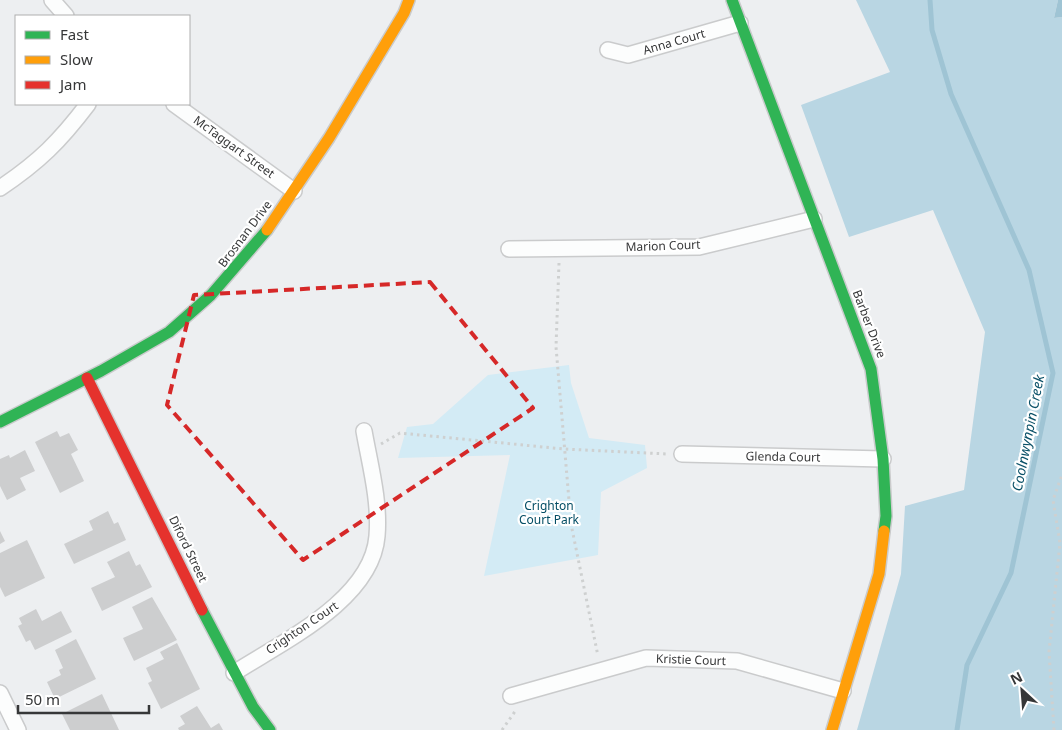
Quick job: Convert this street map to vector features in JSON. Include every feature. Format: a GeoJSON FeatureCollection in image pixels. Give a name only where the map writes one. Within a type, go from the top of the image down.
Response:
{"type":"FeatureCollection","features":[{"type":"Feature","properties":{"kind":"street"},"geometry":{"type":"LineString","coordinates":[[52,0],[65,15]]}},
{"type":"Feature","properties":{"kind":"street","name":"Brosnan Drive"},"geometry":{"type":"LineString","coordinates":[[0,422],[87,378],[175,328],[208,300],[237,269],[294,191],[404,13],[409,0]]}},
{"type":"Feature","properties":{"kind":"street","name":"Barber Drive"},"geometry":{"type":"LineString","coordinates":[[732,0],[871,369],[884,459],[886,516],[879,574],[832,730]]}},
{"type":"Feature","properties":{"kind":"street","name":"Anna Court"},"geometry":{"type":"LineString","coordinates":[[608,50],[628,55],[740,23]]}},
{"type":"Feature","properties":{"kind":"street"},"geometry":{"type":"LineString","coordinates":[[0,188],[31,167],[61,139],[87,105]]}},
{"type":"Feature","properties":{"kind":"street","name":"McTaggart Street"},"geometry":{"type":"LineString","coordinates":[[175,105],[294,191]]}},
{"type":"Feature","properties":{"kind":"street","name":"Marion Court"},"geometry":{"type":"LineString","coordinates":[[509,248],[699,247],[814,219]]}},
{"type":"Feature","properties":{"kind":"street","name":"Diford Street"},"geometry":{"type":"LineString","coordinates":[[87,378],[234,673],[253,707],[270,730]]}},
{"type":"Feature","properties":{"kind":"street","name":"Crighton Court"},"geometry":{"type":"LineString","coordinates":[[234,673],[335,608],[352,591],[372,558],[377,537],[377,510],[364,431]]}},
{"type":"Feature","properties":{"kind":"street","name":"Glenda Court"},"geometry":{"type":"LineString","coordinates":[[682,454],[884,459]]}},
{"type":"Feature","properties":{"kind":"street","name":"Kristie Court"},"geometry":{"type":"LineString","coordinates":[[511,696],[646,658],[737,661],[843,691]]}},
{"type":"Feature","properties":{"kind":"street"},"geometry":{"type":"LineString","coordinates":[[1,698],[18,730]]}},
{"type":"Feature","properties":{"kind":"path"},"geometry":{"type":"LineString","coordinates":[[559,248],[556,347],[571,524],[602,671]]}},
{"type":"Feature","properties":{"kind":"path"},"geometry":{"type":"LineString","coordinates":[[367,452],[400,433],[564,450],[682,454]]}},
{"type":"Feature","properties":{"kind":"path"},"geometry":{"type":"LineString","coordinates":[[1054,730],[1049,652],[1060,543],[1053,500],[1062,475]]}},
{"type":"Feature","properties":{"kind":"highlighted area"},"geometry":{"type":"Polygon","coordinates":[[[430,282],[533,408],[303,560],[167,405],[194,295],[430,282]]]}},
{"type":"Feature","properties":{"kind":"green space","name":"Crighton Court Park"},"geometry":{"type":"Polygon","coordinates":[[[569,365],[571,383],[589,438],[645,445],[647,468],[601,492],[598,555],[484,576],[510,455],[398,458],[407,427],[433,424],[488,375],[569,365]]]}},
{"type":"Feature","properties":{"kind":"shaded area"},"geometry":{"type":"Polygon","coordinates":[[[856,0],[1058,0],[1054,18],[1062,17],[1062,730],[857,730],[901,574],[905,506],[964,490],[985,332],[933,210],[849,237],[801,105],[890,72],[856,0]]]}},
{"type":"Feature","properties":{"kind":"shaded area"},"geometry":{"type":"Polygon","coordinates":[[[1058,0],[1062,0],[1062,17],[1054,18],[1058,0]]]}},
{"type":"Feature","properties":{"kind":"building"},"geometry":{"type":"Polygon","coordinates":[[[57,431],[60,437],[69,433],[78,450],[71,454],[84,481],[60,493],[35,442],[57,431]]]}},
{"type":"Feature","properties":{"kind":"building"},"geometry":{"type":"Polygon","coordinates":[[[25,450],[35,471],[20,478],[26,490],[7,500],[0,486],[0,459],[9,455],[10,458],[25,450]]]}},
{"type":"Feature","properties":{"kind":"building"},"geometry":{"type":"Polygon","coordinates":[[[108,511],[114,524],[118,522],[126,540],[74,564],[64,544],[93,530],[89,521],[108,511]]]}},
{"type":"Feature","properties":{"kind":"building"},"geometry":{"type":"Polygon","coordinates":[[[0,531],[5,541],[0,544],[0,531]]]}},
{"type":"Feature","properties":{"kind":"building"},"geometry":{"type":"Polygon","coordinates":[[[27,540],[45,578],[5,597],[0,587],[0,553],[27,540]]]}},
{"type":"Feature","properties":{"kind":"building"},"geometry":{"type":"Polygon","coordinates":[[[129,551],[136,566],[140,564],[152,587],[102,611],[91,588],[115,577],[107,562],[129,551]]]}},
{"type":"Feature","properties":{"kind":"building"},"geometry":{"type":"Polygon","coordinates":[[[152,597],[177,640],[134,661],[123,638],[143,629],[132,607],[152,597]]]}},
{"type":"Feature","properties":{"kind":"building"},"geometry":{"type":"Polygon","coordinates":[[[36,609],[42,621],[61,611],[72,632],[35,650],[30,640],[26,642],[18,626],[22,624],[19,618],[36,609]]]}},
{"type":"Feature","properties":{"kind":"building"},"geometry":{"type":"Polygon","coordinates":[[[76,639],[96,679],[55,699],[47,682],[61,675],[59,670],[63,668],[55,650],[76,639]]]}},
{"type":"Feature","properties":{"kind":"building"},"geometry":{"type":"Polygon","coordinates":[[[177,643],[200,689],[161,709],[148,683],[152,681],[146,668],[164,659],[160,652],[177,643]]]}},
{"type":"Feature","properties":{"kind":"building"},"geometry":{"type":"Polygon","coordinates":[[[102,694],[119,730],[70,730],[62,714],[102,694]]]}},
{"type":"Feature","properties":{"kind":"building"},"geometry":{"type":"Polygon","coordinates":[[[197,706],[211,728],[219,723],[223,730],[179,730],[178,728],[185,724],[180,716],[197,706]]]}},
{"type":"Feature","properties":{"kind":"waterway","name":"Coolnwynpin Creek"},"geometry":{"type":"LineString","coordinates":[[930,0],[932,30],[951,94],[1029,270],[1053,373],[1011,573],[967,665],[957,730]]}},
{"type":"Feature","properties":{"kind":"traffic: fast"},"geometry":{"type":"LineString","coordinates":[[732,0],[871,369],[883,459],[886,516],[884,531]]}},
{"type":"Feature","properties":{"kind":"traffic: fast"},"geometry":{"type":"LineString","coordinates":[[0,422],[101,371],[169,332],[211,295],[267,230]]}},
{"type":"Feature","properties":{"kind":"traffic: fast"},"geometry":{"type":"LineString","coordinates":[[202,610],[253,707],[270,730]]}},
{"type":"Feature","properties":{"kind":"traffic: slow"},"geometry":{"type":"LineString","coordinates":[[267,230],[329,138],[404,13],[409,0]]}},
{"type":"Feature","properties":{"kind":"traffic: slow"},"geometry":{"type":"LineString","coordinates":[[832,730],[879,574],[884,531]]}},
{"type":"Feature","properties":{"kind":"traffic: jam"},"geometry":{"type":"LineString","coordinates":[[87,378],[202,610]]}}]}
